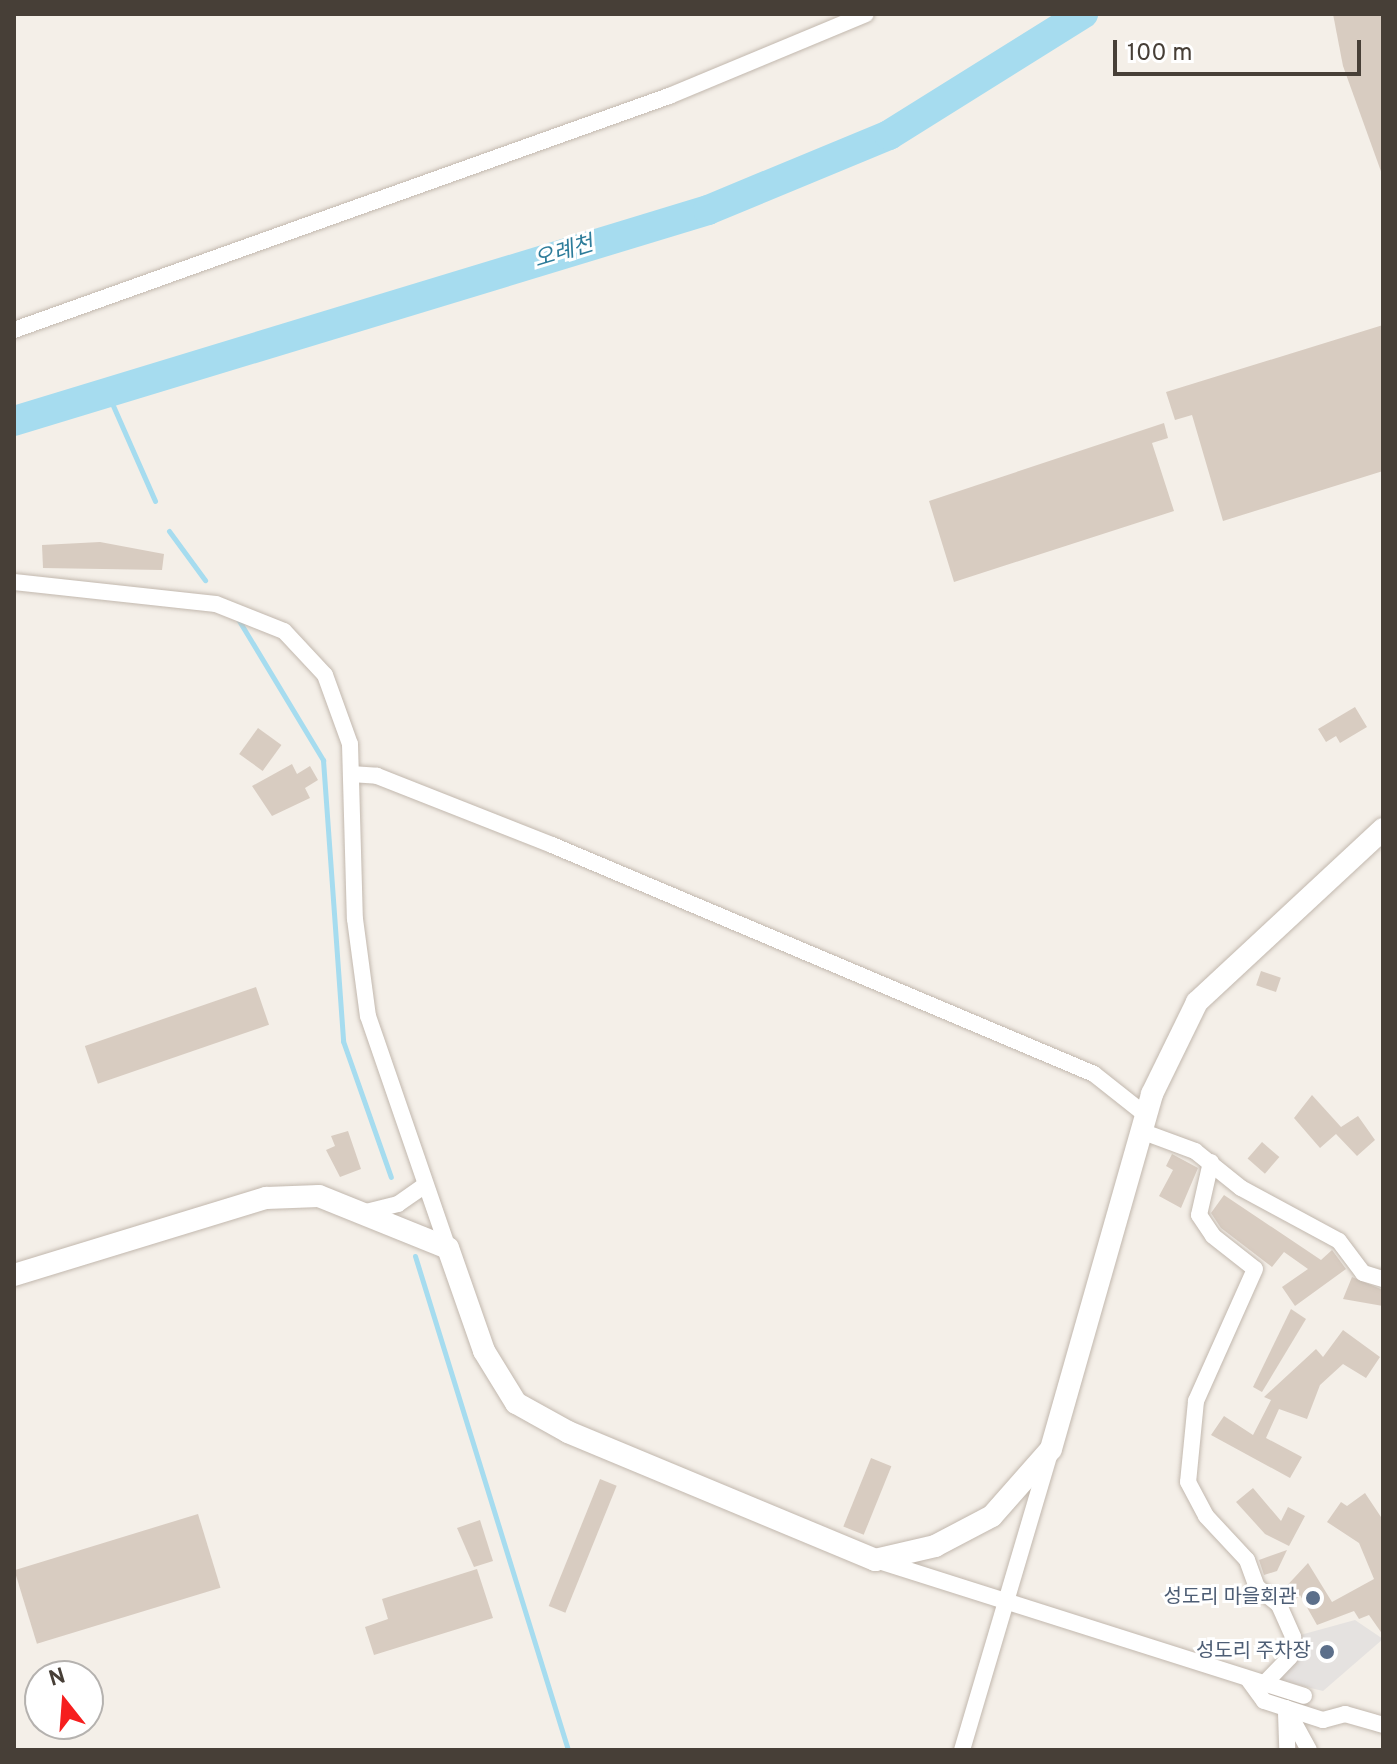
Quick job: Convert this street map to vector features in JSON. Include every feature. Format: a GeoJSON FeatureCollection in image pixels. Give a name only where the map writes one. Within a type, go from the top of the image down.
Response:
{"type":"FeatureCollection","features":[{"type":"Feature","properties":{"kind":"street"},"geometry":{"type":"LineString","coordinates":[[14,330],[669,96],[866,14]]}},
{"type":"Feature","properties":{"kind":"street"},"geometry":{"type":"LineString","coordinates":[[14,582],[216,604],[270,623],[311,654],[335,693],[351,774],[360,976],[425,1185],[484,1351],[516,1403],[568,1432],[875,1560],[1001,1603],[1304,1696]]}},
{"type":"Feature","properties":{"kind":"street"},"geometry":{"type":"LineString","coordinates":[[351,774],[377,776],[552,845],[1094,1074],[1144,1123],[1211,1162],[1241,1188],[1339,1241],[1363,1273],[1383,1279]]}},
{"type":"Feature","properties":{"kind":"street"},"geometry":{"type":"LineString","coordinates":[[962,1750],[1001,1603],[1051,1449],[1144,1123],[1197,1002],[1383,829]]}},
{"type":"Feature","properties":{"kind":"street"},"geometry":{"type":"LineString","coordinates":[[1211,1162],[1199,1215],[1213,1236],[1255,1269],[1196,1401],[1188,1482],[1206,1516],[1247,1560],[1257,1587],[1279,1605],[1293,1637],[1290,1657],[1256,1681]]}},
{"type":"Feature","properties":{"kind":"street"},"geometry":{"type":"LineString","coordinates":[[366,1212],[398,1204],[425,1185]]}},
{"type":"Feature","properties":{"kind":"street"},"geometry":{"type":"LineString","coordinates":[[14,1275],[266,1198],[319,1196],[366,1212],[448,1248]]}},
{"type":"Feature","properties":{"kind":"street"},"geometry":{"type":"LineString","coordinates":[[875,1560],[966,1533],[992,1516],[1051,1449]]}},
{"type":"Feature","properties":{"kind":"street"},"geometry":{"type":"LineString","coordinates":[[1256,1681],[1264,1701],[1323,1720],[1345,1714],[1383,1725]]}},
{"type":"Feature","properties":{"kind":"street"},"geometry":{"type":"LineString","coordinates":[[1286,1708],[1287,1750]]}},
{"type":"Feature","properties":{"kind":"street"},"geometry":{"type":"LineString","coordinates":[[1286,1708],[1309,1750]]}},
{"type":"Feature","properties":{"kind":"shaded area","name":"성도리 주차장"},"geometry":{"type":"Polygon","coordinates":[[[1355,1620],[1383,1639],[1323,1691],[1270,1678],[1293,1637],[1355,1620]]]}},
{"type":"Feature","properties":{"kind":"building"},"geometry":{"type":"Polygon","coordinates":[[[1333,14],[1383,14],[1383,177],[1343,66],[1333,14]]]}},
{"type":"Feature","properties":{"kind":"building"},"geometry":{"type":"Polygon","coordinates":[[[1383,325],[1383,471],[1223,521],[1192,415],[1175,420],[1166,392],[1383,325]]]}},
{"type":"Feature","properties":{"kind":"building"},"geometry":{"type":"Polygon","coordinates":[[[1164,423],[1168,438],[1152,443],[1174,511],[954,582],[929,501],[1164,423]]]}},
{"type":"Feature","properties":{"kind":"building"},"geometry":{"type":"Polygon","coordinates":[[[100,542],[164,554],[162,570],[43,568],[42,545],[100,542]]]}},
{"type":"Feature","properties":{"kind":"building"},"geometry":{"type":"Polygon","coordinates":[[[1355,707],[1367,727],[1340,743],[1336,736],[1326,742],[1318,729],[1355,707]]]}},
{"type":"Feature","properties":{"kind":"building"},"geometry":{"type":"Polygon","coordinates":[[[258,728],[281,745],[263,771],[239,754],[258,728]]]}},
{"type":"Feature","properties":{"kind":"building"},"geometry":{"type":"Polygon","coordinates":[[[292,764],[297,774],[310,766],[318,780],[305,788],[310,798],[272,816],[252,786],[292,764]]]}},
{"type":"Feature","properties":{"kind":"building"},"geometry":{"type":"Polygon","coordinates":[[[1261,971],[1281,978],[1276,992],[1256,985],[1261,971]]]}},
{"type":"Feature","properties":{"kind":"building"},"geometry":{"type":"Polygon","coordinates":[[[256,987],[269,1025],[98,1084],[85,1046],[256,987]]]}},
{"type":"Feature","properties":{"kind":"building"},"geometry":{"type":"Polygon","coordinates":[[[1312,1095],[1341,1127],[1358,1116],[1375,1140],[1357,1156],[1336,1134],[1320,1148],[1294,1118],[1312,1095]]]}},
{"type":"Feature","properties":{"kind":"building"},"geometry":{"type":"Polygon","coordinates":[[[348,1131],[361,1169],[340,1177],[326,1150],[335,1146],[331,1136],[348,1131]]]}},
{"type":"Feature","properties":{"kind":"building"},"geometry":{"type":"Polygon","coordinates":[[[1262,1142],[1279,1157],[1265,1174],[1248,1159],[1262,1142]]]}},
{"type":"Feature","properties":{"kind":"building"},"geometry":{"type":"Polygon","coordinates":[[[1172,1154],[1198,1168],[1181,1208],[1159,1196],[1173,1170],[1166,1166],[1172,1154]]]}},
{"type":"Feature","properties":{"kind":"building"},"geometry":{"type":"Polygon","coordinates":[[[1224,1195],[1321,1260],[1332,1250],[1346,1269],[1295,1306],[1282,1287],[1308,1269],[1284,1252],[1272,1267],[1221,1228],[1211,1213],[1224,1195]]]}},
{"type":"Feature","properties":{"kind":"building"},"geometry":{"type":"Polygon","coordinates":[[[1352,1277],[1383,1290],[1383,1306],[1343,1299],[1352,1277]]]}},
{"type":"Feature","properties":{"kind":"building"},"geometry":{"type":"Polygon","coordinates":[[[1291,1309],[1306,1319],[1262,1392],[1253,1387],[1291,1309]]]}},
{"type":"Feature","properties":{"kind":"building"},"geometry":{"type":"Polygon","coordinates":[[[1343,1330],[1380,1357],[1366,1378],[1343,1364],[1320,1385],[1307,1419],[1279,1409],[1266,1438],[1302,1457],[1290,1478],[1211,1435],[1224,1416],[1253,1435],[1271,1400],[1264,1397],[1316,1349],[1323,1357],[1343,1330]]]}},
{"type":"Feature","properties":{"kind":"building"},"geometry":{"type":"Polygon","coordinates":[[[871,1458],[891,1466],[864,1535],[843,1527],[871,1458]]]}},
{"type":"Feature","properties":{"kind":"building"},"geometry":{"type":"Polygon","coordinates":[[[600,1479],[617,1486],[565,1613],[549,1606],[600,1479]]]}},
{"type":"Feature","properties":{"kind":"building"},"geometry":{"type":"Polygon","coordinates":[[[1253,1488],[1281,1521],[1288,1507],[1305,1516],[1289,1546],[1265,1534],[1236,1502],[1253,1488]]]}},
{"type":"Feature","properties":{"kind":"building"},"geometry":{"type":"Polygon","coordinates":[[[1365,1493],[1383,1520],[1383,1635],[1369,1615],[1359,1619],[1354,1611],[1317,1625],[1300,1595],[1291,1604],[1281,1592],[1308,1563],[1332,1602],[1374,1579],[1359,1543],[1327,1522],[1341,1502],[1347,1506],[1365,1493]]]}},
{"type":"Feature","properties":{"kind":"building"},"geometry":{"type":"Polygon","coordinates":[[[198,1514],[221,1588],[37,1644],[14,1570],[198,1514]]]}},
{"type":"Feature","properties":{"kind":"building"},"geometry":{"type":"Polygon","coordinates":[[[480,1520],[493,1561],[474,1567],[457,1528],[480,1520]]]}},
{"type":"Feature","properties":{"kind":"building"},"geometry":{"type":"Polygon","coordinates":[[[1287,1550],[1277,1571],[1264,1575],[1259,1560],[1287,1550]]]}},
{"type":"Feature","properties":{"kind":"building"},"geometry":{"type":"Polygon","coordinates":[[[477,1569],[493,1618],[374,1655],[365,1627],[388,1619],[382,1599],[477,1569]]]}},
{"type":"Feature","properties":{"kind":"waterway","name":"오례천"},"geometry":{"type":"LineString","coordinates":[[14,421],[708,210],[889,135],[1083,14]]}},
{"type":"Feature","properties":{"kind":"waterway"},"geometry":{"type":"LineString","coordinates":[[107,392],[155,501]]}},
{"type":"Feature","properties":{"kind":"waterway"},"geometry":{"type":"LineString","coordinates":[[169,531],[205,580]]}},
{"type":"Feature","properties":{"kind":"waterway"},"geometry":{"type":"LineString","coordinates":[[238,619],[323,760],[343,1041],[391,1177]]}},
{"type":"Feature","properties":{"kind":"waterway"},"geometry":{"type":"LineString","coordinates":[[415,1256],[568,1750]]}},
{"type":"Feature","properties":{"kind":"place","name":"성도리 마을회관"},"geometry":{"type":"Point","coordinates":[1313,1598]}},
{"type":"Feature","properties":{"kind":"place","name":"성도리 주차장"},"geometry":{"type":"Point","coordinates":[1327,1652]}}]}
